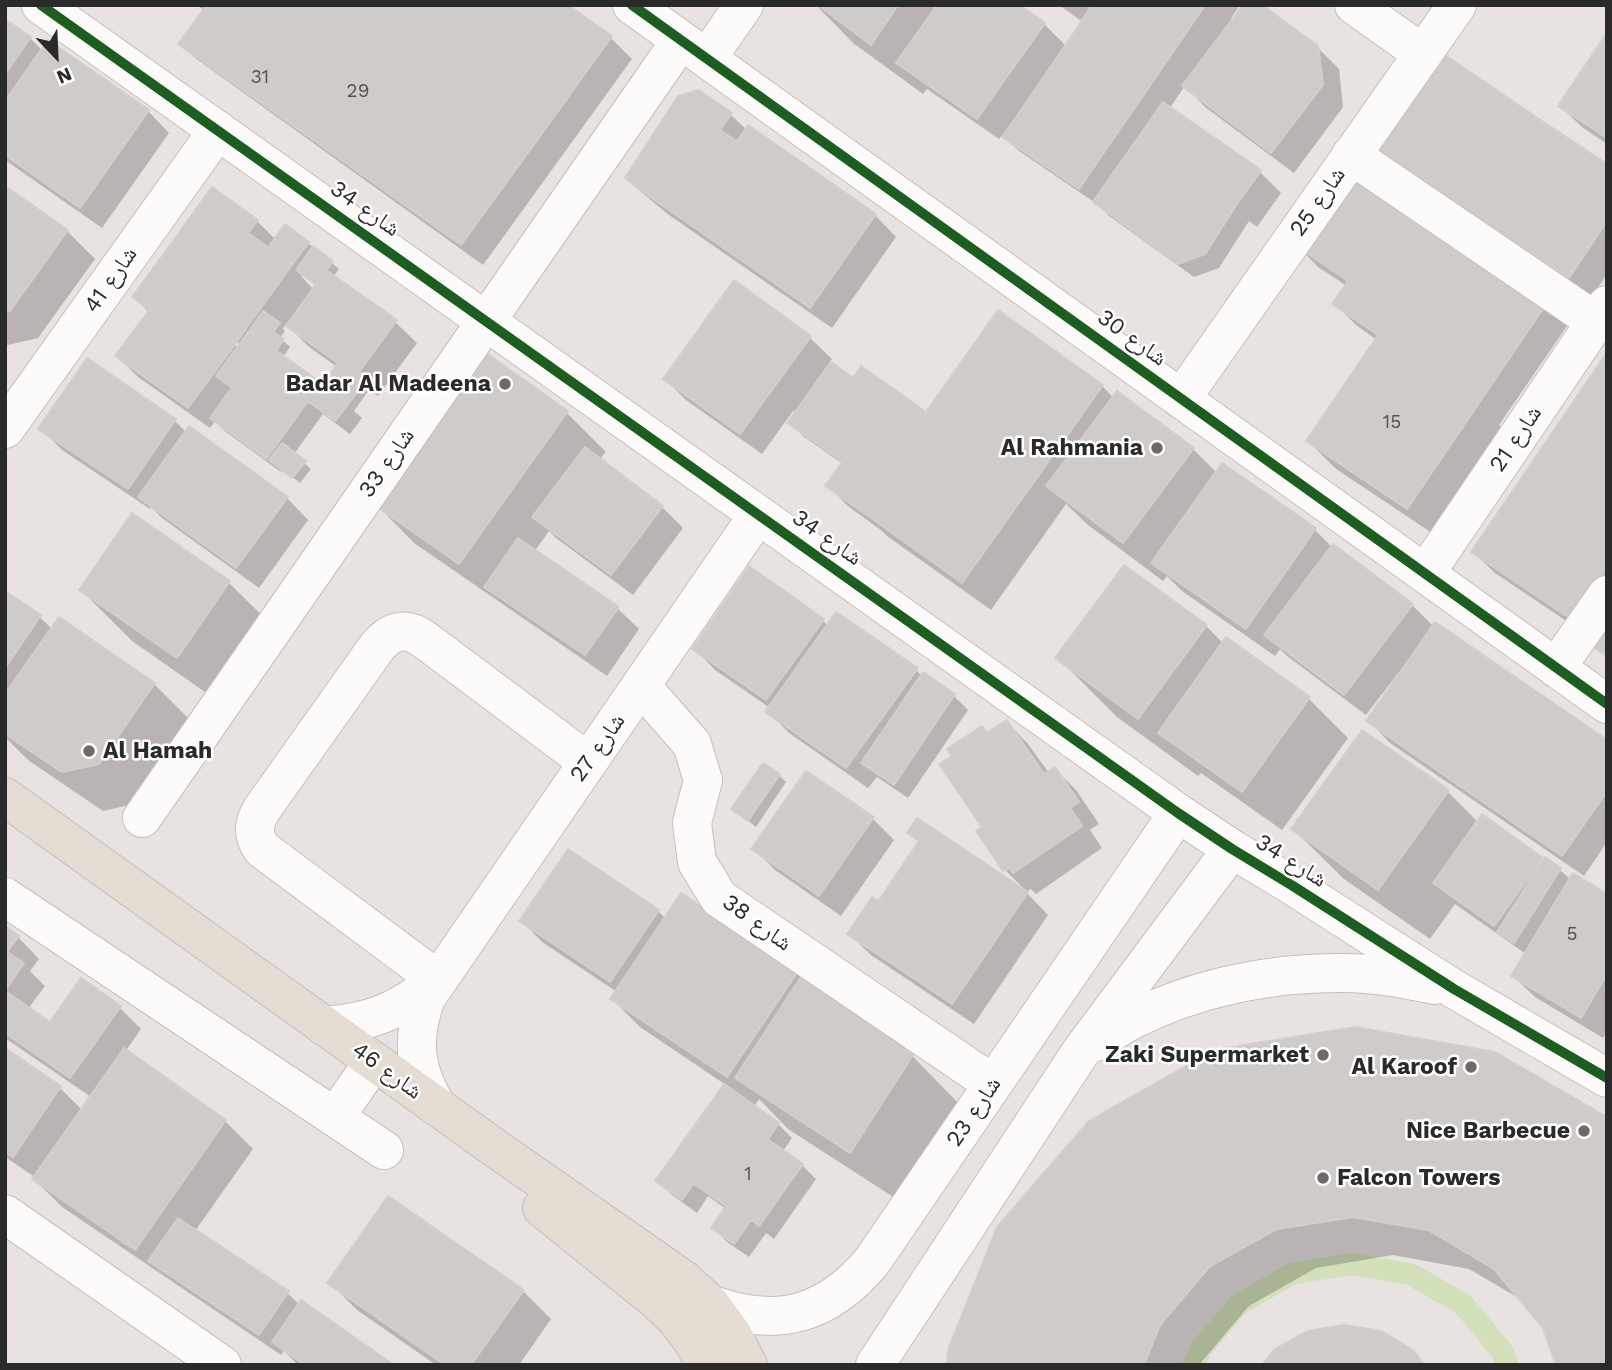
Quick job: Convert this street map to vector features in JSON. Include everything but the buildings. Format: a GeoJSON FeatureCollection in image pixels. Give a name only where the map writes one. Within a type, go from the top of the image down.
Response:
{"type":"FeatureCollection","features":[{"type":"Feature","properties":{"kind":"main road","name":"شارع 46"},"geometry":{"type":"LineString","coordinates":[[5,797],[437,1107],[684,1280],[710,1304],[732,1334],[748,1365]]}},
{"type":"Feature","properties":{"kind":"main road"},"geometry":{"type":"LineString","coordinates":[[495,1148],[536,1203],[676,1319],[706,1365]]}},
{"type":"Feature","properties":{"kind":"street","name":"شارع 34"},"geometry":{"type":"LineString","coordinates":[[41,5],[1178,813],[1454,989],[1607,1078]]}},
{"type":"Feature","properties":{"kind":"street","name":"شارع 30"},"geometry":{"type":"LineString","coordinates":[[632,5],[1607,704]]}},
{"type":"Feature","properties":{"kind":"street","name":"شارع 33"},"geometry":{"type":"LineString","coordinates":[[142,818],[486,321],[694,49],[744,5]]}},
{"type":"Feature","properties":{"kind":"street"},"geometry":{"type":"LineString","coordinates":[[1354,5],[1423,54]]}},
{"type":"Feature","properties":{"kind":"street","name":"شارع 25"},"geometry":{"type":"LineString","coordinates":[[1181,399],[1457,5]]}},
{"type":"Feature","properties":{"kind":"street","name":"شارع 41"},"geometry":{"type":"LineString","coordinates":[[12,407],[218,131]]}},
{"type":"Feature","properties":{"kind":"street"},"geometry":{"type":"LineString","coordinates":[[1351,155],[1601,313]]}},
{"type":"Feature","properties":{"kind":"street","name":"شارع 21"},"geometry":{"type":"LineString","coordinates":[[1425,574],[1601,313]]}},
{"type":"Feature","properties":{"kind":"street","name":"شارع 27"},"geometry":{"type":"LineString","coordinates":[[437,1107],[420,1073],[416,1054],[416,1035],[426,998],[758,515]]}},
{"type":"Feature","properties":{"kind":"street"},"geometry":{"type":"LineString","coordinates":[[1556,668],[1607,595]]}},
{"type":"Feature","properties":{"kind":"street"},"geometry":{"type":"LineString","coordinates":[[438,980],[262,849],[254,833],[254,824],[262,809],[377,647],[391,634],[401,632],[418,635],[588,762]]}},
{"type":"Feature","properties":{"kind":"street","name":"شارع 38"},"geometry":{"type":"LineString","coordinates":[[641,686],[692,744],[703,780],[692,823],[697,862],[719,898],[993,1084]]}},
{"type":"Feature","properties":{"kind":"street","name":"شارع 23"},"geometry":{"type":"LineString","coordinates":[[710,1304],[751,1317],[793,1314],[831,1299],[861,1275],[1178,813]]}},
{"type":"Feature","properties":{"kind":"street"},"geometry":{"type":"LineString","coordinates":[[874,1365],[1082,1050],[1232,849]]}},
{"type":"Feature","properties":{"kind":"street"},"geometry":{"type":"LineString","coordinates":[[5,897],[384,1150]]}},
{"type":"Feature","properties":{"kind":"street"},"geometry":{"type":"LineString","coordinates":[[1082,1050],[1132,1020],[1184,998],[1236,983],[1291,975],[1346,973],[1400,978],[1454,989]]}},
{"type":"Feature","properties":{"kind":"street","name":"شارع 27"},"geometry":{"type":"LineString","coordinates":[[324,1026],[347,1024],[390,1012],[414,999],[438,980]]}},
{"type":"Feature","properties":{"kind":"street"},"geometry":{"type":"LineString","coordinates":[[335,1117],[374,1061]]}},
{"type":"Feature","properties":{"kind":"street"},"geometry":{"type":"LineString","coordinates":[[5,1214],[222,1365]]}},
{"type":"Feature","properties":{"kind":"green space"},"geometry":{"type":"Polygon","coordinates":[[[1352,1253],[1415,1264],[1471,1296],[1512,1346],[1519,1365],[1495,1365],[1492,1357],[1456,1313],[1407,1285],[1352,1275],[1296,1284],[1247,1312],[1210,1355],[1206,1365],[1182,1365],[1191,1343],[1233,1295],[1289,1263],[1352,1253]]]}},
{"type":"Feature","properties":{"kind":"cycle path"},"geometry":{"type":"LineString","coordinates":[[41,5],[1178,813],[1454,989],[1607,1078]]}},
{"type":"Feature","properties":{"kind":"cycle path"},"geometry":{"type":"LineString","coordinates":[[632,5],[1607,704]]}},
{"type":"Feature","properties":{"kind":"place","name":"Badar Al Madeena"},"geometry":{"type":"Point","coordinates":[505,384]}},
{"type":"Feature","properties":{"kind":"place","name":"Al Rahmania"},"geometry":{"type":"Point","coordinates":[1157,448]}},
{"type":"Feature","properties":{"kind":"place","name":"Al Hamah"},"geometry":{"type":"Point","coordinates":[89,751]}},
{"type":"Feature","properties":{"kind":"place","name":"Zaki Supermarket"},"geometry":{"type":"Point","coordinates":[1323,1055]}},
{"type":"Feature","properties":{"kind":"place","name":"Al Karoof"},"geometry":{"type":"Point","coordinates":[1471,1067]}},
{"type":"Feature","properties":{"kind":"place","name":"Nice Barbecue"},"geometry":{"type":"Point","coordinates":[1584,1131]}},
{"type":"Feature","properties":{"kind":"place","name":"Falcon Towers"},"geometry":{"type":"Point","coordinates":[1323,1178]}}]}
